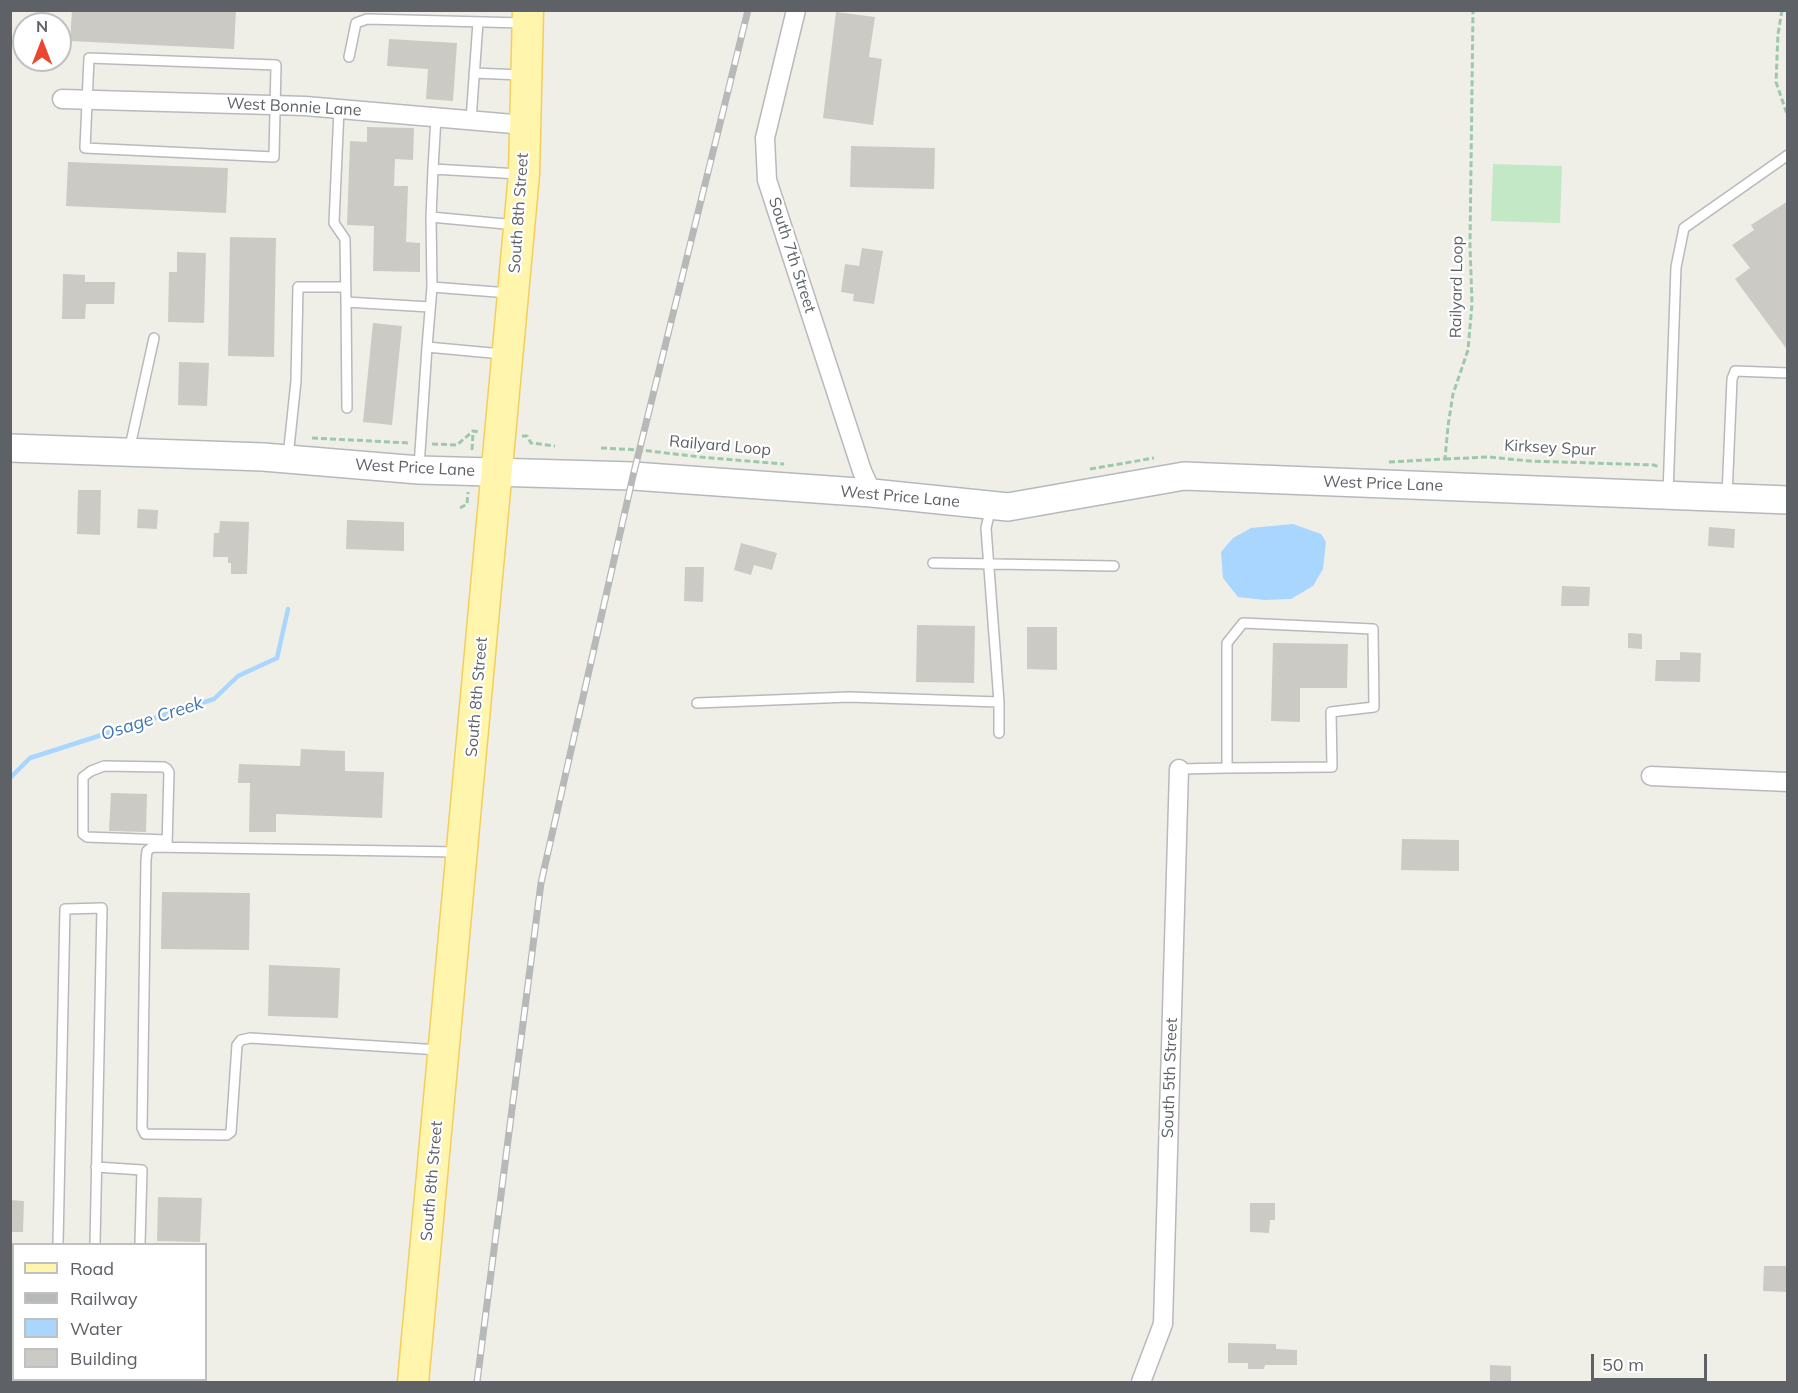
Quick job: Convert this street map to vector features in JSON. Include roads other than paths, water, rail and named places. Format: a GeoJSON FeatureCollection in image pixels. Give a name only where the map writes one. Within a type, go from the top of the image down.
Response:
{"type":"FeatureCollection","features":[{"type":"Feature","properties":{"kind":"main road","name":"South 8th Street"},"geometry":{"type":"LineString","coordinates":[[413,1383],[509,355],[524,174],[528,17]]}},
{"type":"Feature","properties":{"kind":"street","name":"South 7th Street"},"geometry":{"type":"LineString","coordinates":[[796,10],[765,138],[767,180],[862,471],[872,493]]}},
{"type":"Feature","properties":{"kind":"street","name":"West Bonnie Lane"},"geometry":{"type":"LineString","coordinates":[[62,99],[274,105],[525,125]]}},
{"type":"Feature","properties":{"kind":"street","name":"West Price Lane"},"geometry":{"type":"LineString","coordinates":[[10,448],[288,459],[419,470],[633,476],[872,493],[1008,507],[1184,476],[1788,500]]}},
{"type":"Feature","properties":{"kind":"street","name":"South 5th Street"},"geometry":{"type":"LineString","coordinates":[[1141,1383],[1163,1324],[1179,769]]}},
{"type":"Feature","properties":{"kind":"street"},"geometry":{"type":"LineString","coordinates":[[1651,776],[1788,782]]}},
{"type":"Feature","properties":{"kind":"lane"},"geometry":{"type":"LineString","coordinates":[[349,57],[356,23],[367,19],[478,22],[528,17]]}},
{"type":"Feature","properties":{"kind":"lane"},"geometry":{"type":"LineString","coordinates":[[471,120],[478,22]]}},
{"type":"Feature","properties":{"kind":"lane"},"geometry":{"type":"LineString","coordinates":[[88,58],[276,65],[274,105],[274,157],[85,148],[88,58]]}},
{"type":"Feature","properties":{"kind":"lane"},"geometry":{"type":"LineString","coordinates":[[474,73],[527,75]]}},
{"type":"Feature","properties":{"kind":"lane"},"geometry":{"type":"LineString","coordinates":[[339,109],[334,223],[345,239],[347,408]]}},
{"type":"Feature","properties":{"kind":"lane"},"geometry":{"type":"LineString","coordinates":[[419,470],[432,286],[431,217],[436,117]]}},
{"type":"Feature","properties":{"kind":"lane"},"geometry":{"type":"LineString","coordinates":[[1668,496],[1676,267],[1684,228],[1788,155]]}},
{"type":"Feature","properties":{"kind":"lane"},"geometry":{"type":"LineString","coordinates":[[433,169],[524,174]]}},
{"type":"Feature","properties":{"kind":"lane"},"geometry":{"type":"LineString","coordinates":[[431,217],[518,225]]}},
{"type":"Feature","properties":{"kind":"lane"},"geometry":{"type":"LineString","coordinates":[[432,286],[513,293]]}},
{"type":"Feature","properties":{"kind":"lane"},"geometry":{"type":"LineString","coordinates":[[288,459],[296,381],[298,287],[346,287]]}},
{"type":"Feature","properties":{"kind":"lane"},"geometry":{"type":"LineString","coordinates":[[346,302],[430,307]]}},
{"type":"Feature","properties":{"kind":"lane"},"geometry":{"type":"LineString","coordinates":[[129,453],[132,430],[154,338]]}},
{"type":"Feature","properties":{"kind":"lane"},"geometry":{"type":"LineString","coordinates":[[427,347],[509,355]]}},
{"type":"Feature","properties":{"kind":"lane"},"geometry":{"type":"LineString","coordinates":[[1727,498],[1731,380],[1735,372],[1788,373]]}},
{"type":"Feature","properties":{"kind":"lane"},"geometry":{"type":"LineString","coordinates":[[992,505],[986,528],[999,702],[999,733]]}},
{"type":"Feature","properties":{"kind":"lane"},"geometry":{"type":"LineString","coordinates":[[933,563],[1114,566]]}},
{"type":"Feature","properties":{"kind":"lane"},"geometry":{"type":"LineString","coordinates":[[1179,769],[1332,766],[1331,712],[1374,707],[1373,629],[1244,623],[1227,644],[1227,768]]}},
{"type":"Feature","properties":{"kind":"lane"},"geometry":{"type":"LineString","coordinates":[[698,703],[849,697],[999,702]]}},
{"type":"Feature","properties":{"kind":"lane"},"geometry":{"type":"LineString","coordinates":[[167,844],[169,772],[167,769],[164,767],[104,766],[83,777],[83,834],[87,837],[167,844],[463,853]]}},
{"type":"Feature","properties":{"kind":"lane"},"geometry":{"type":"LineString","coordinates":[[167,844],[152,847],[147,851],[146,860],[142,1128],[145,1134],[227,1135],[231,1132],[237,1045],[241,1040],[250,1038],[445,1051]]}},
{"type":"Feature","properties":{"kind":"lane"},"geometry":{"type":"LineString","coordinates":[[58,1243],[64,909],[102,908],[95,1243]]}},
{"type":"Feature","properties":{"kind":"lane"},"geometry":{"type":"LineString","coordinates":[[96,1167],[142,1170],[140,1243]]}},
{"type":"Feature","properties":{"kind":"water"},"geometry":{"type":"Polygon","coordinates":[[[1293,524],[1321,534],[1326,542],[1323,569],[1313,586],[1291,599],[1264,600],[1238,597],[1223,578],[1221,552],[1233,538],[1251,528],[1293,524]]]}},
{"type":"Feature","properties":{"kind":"waterway","name":"Osage Creek"},"geometry":{"type":"LineString","coordinates":[[10,778],[30,758],[214,699],[238,676],[277,658],[288,609]]}},
{"type":"Feature","properties":{"kind":"railway"},"geometry":{"type":"LineString","coordinates":[[477,1382],[541,883],[633,476],[748,10]]}}]}
